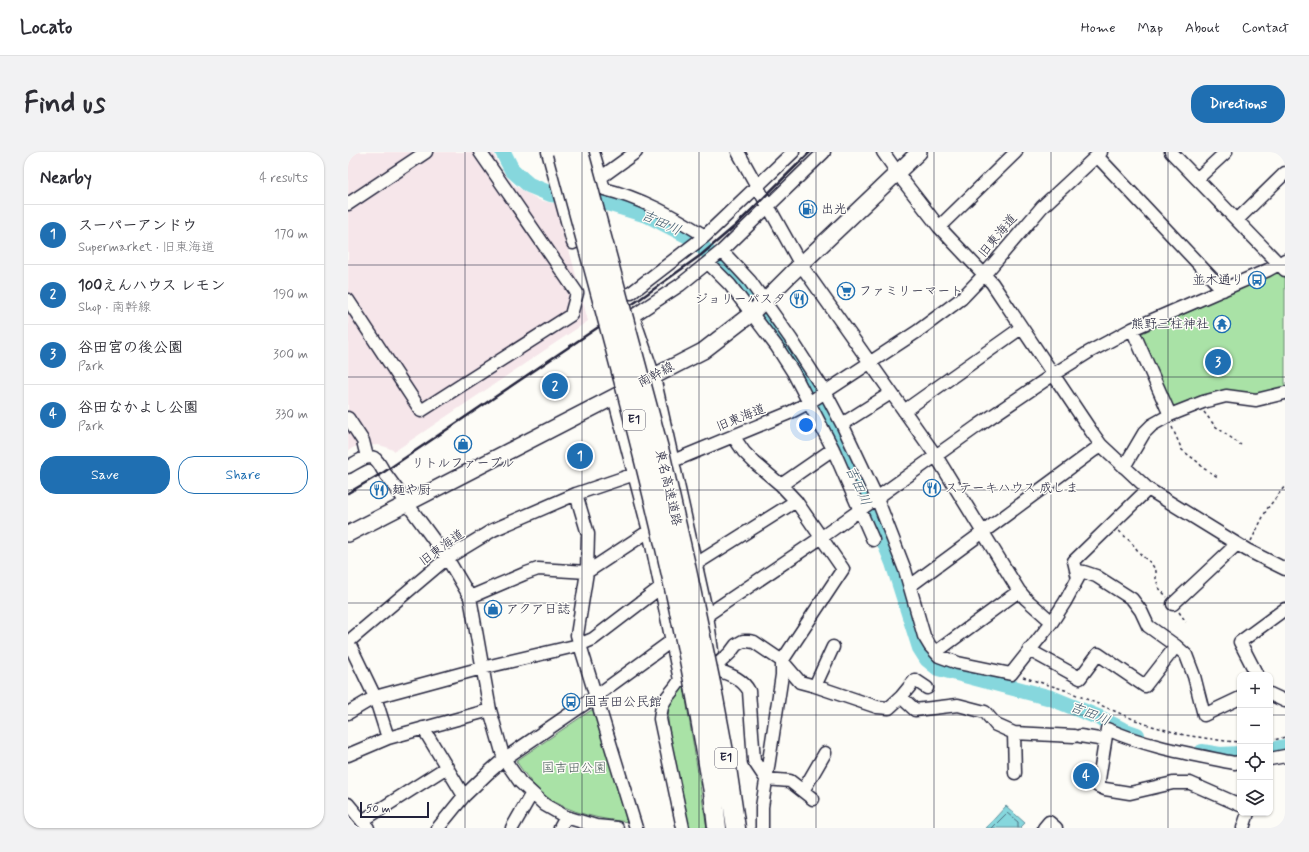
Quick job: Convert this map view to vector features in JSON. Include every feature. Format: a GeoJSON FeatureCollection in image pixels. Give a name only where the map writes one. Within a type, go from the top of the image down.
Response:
{"type":"FeatureCollection","features":[{"type":"Feature","properties":{"kind":"highway","name":"東名高速道路"},"geometry":{"type":"LineString","coordinates":[[562,152],[644,461],[670,564],[682,623],[728,768],[736,828]]}},
{"type":"Feature","properties":{"kind":"highway","name":"東名高速道路"},"geometry":{"type":"LineString","coordinates":[[579,152],[661,456],[685,561],[704,689],[717,828]]}},
{"type":"Feature","properties":{"kind":"main road","name":"南幹線"},"geometry":{"type":"LineString","coordinates":[[348,534],[703,351],[751,314],[919,152]]}},
{"type":"Feature","properties":{"kind":"street"},"geometry":{"type":"LineString","coordinates":[[348,204],[426,152]]}},
{"type":"Feature","properties":{"kind":"street"},"geometry":{"type":"LineString","coordinates":[[348,300],[421,411],[571,315],[578,293],[480,152]]}},
{"type":"Feature","properties":{"kind":"street"},"geometry":{"type":"LineString","coordinates":[[548,152],[573,243]]}},
{"type":"Feature","properties":{"kind":"street"},"geometry":{"type":"LineString","coordinates":[[593,152],[604,189],[623,194],[657,208],[706,236]]}},
{"type":"Feature","properties":{"kind":"street"},"geometry":{"type":"LineString","coordinates":[[600,178],[636,152]]}},
{"type":"Feature","properties":{"kind":"street"},"geometry":{"type":"LineString","coordinates":[[738,152],[801,266],[936,456],[1019,591],[1052,622]]}},
{"type":"Feature","properties":{"kind":"street"},"geometry":{"type":"LineString","coordinates":[[631,293],[706,236],[793,152]]}},
{"type":"Feature","properties":{"kind":"street"},"geometry":{"type":"LineString","coordinates":[[742,828],[738,786],[696,564],[654,377],[633,316],[680,285],[722,251],[824,152]]}},
{"type":"Feature","properties":{"kind":"street"},"geometry":{"type":"LineString","coordinates":[[883,152],[939,227],[1001,295],[1021,328],[1054,374],[1101,445],[1148,489],[1242,547],[1285,570]]}},
{"type":"Feature","properties":{"kind":"street"},"geometry":{"type":"LineString","coordinates":[[939,227],[1016,152]]}},
{"type":"Feature","properties":{"kind":"street"},"geometry":{"type":"LineString","coordinates":[[438,828],[464,796],[488,772],[504,759],[1054,374],[1089,352],[1132,329],[1283,265],[1171,152]]}},
{"type":"Feature","properties":{"kind":"street"},"geometry":{"type":"LineString","coordinates":[[1197,179],[1226,152]]}},
{"type":"Feature","properties":{"kind":"street"},"geometry":{"type":"LineString","coordinates":[[1099,154],[1223,290]]}},
{"type":"Feature","properties":{"kind":"street","name":"旧東海道"},"geometry":{"type":"LineString","coordinates":[[348,642],[447,558],[493,530],[576,494],[673,461],[789,413],[810,402],[918,331],[961,299],[984,275],[1042,207],[1099,154]]}},
{"type":"Feature","properties":{"kind":"street"},"geometry":{"type":"LineString","coordinates":[[1237,220],[1285,173]]}},
{"type":"Feature","properties":{"kind":"street"},"geometry":{"type":"LineString","coordinates":[[722,251],[750,281],[825,392],[877,498],[905,570],[924,636],[939,656],[958,663],[1012,674],[1052,622],[1065,602],[1078,578],[1074,561],[1148,489]]}},
{"type":"Feature","properties":{"kind":"street"},"geometry":{"type":"LineString","coordinates":[[708,263],[730,285],[777,347],[793,372],[810,402],[833,449],[873,540]]}},
{"type":"Feature","properties":{"kind":"street"},"geometry":{"type":"LineString","coordinates":[[904,411],[1021,328]]}},
{"type":"Feature","properties":{"kind":"street"},"geometry":{"type":"LineString","coordinates":[[1132,329],[1168,415]]}},
{"type":"Feature","properties":{"kind":"street"},"geometry":{"type":"LineString","coordinates":[[842,424],[891,393]]}},
{"type":"Feature","properties":{"kind":"street"},"geometry":{"type":"LineString","coordinates":[[1124,467],[1144,433],[1152,424],[1168,415],[1199,403],[1226,396],[1256,400],[1285,393]]}},
{"type":"Feature","properties":{"kind":"street"},"geometry":{"type":"LineString","coordinates":[[614,397],[649,531],[680,680],[676,688]]}},
{"type":"Feature","properties":{"kind":"street"},"geometry":{"type":"LineString","coordinates":[[348,418],[363,441],[367,457]]}},
{"type":"Feature","properties":{"kind":"street"},"geometry":{"type":"LineString","coordinates":[[733,436],[754,463],[781,485],[796,501],[843,569],[782,661],[782,675],[762,807],[762,828]]}},
{"type":"Feature","properties":{"kind":"street"},"geometry":{"type":"LineString","coordinates":[[910,586],[1101,445]]}},
{"type":"Feature","properties":{"kind":"street"},"geometry":{"type":"LineString","coordinates":[[781,485],[833,449]]}},
{"type":"Feature","properties":{"kind":"street"},"geometry":{"type":"LineString","coordinates":[[348,467],[367,457],[376,459],[447,558],[470,597],[490,710],[504,759],[520,782],[545,805],[566,817],[596,826],[612,828]]}},
{"type":"Feature","properties":{"kind":"street"},"geometry":{"type":"LineString","coordinates":[[576,494],[588,534],[587,572],[577,635],[636,828]]}},
{"type":"Feature","properties":{"kind":"street"},"geometry":{"type":"LineString","coordinates":[[696,564],[796,501]]}},
{"type":"Feature","properties":{"kind":"street"},"geometry":{"type":"LineString","coordinates":[[470,597],[538,569],[587,572],[649,531]]}},
{"type":"Feature","properties":{"kind":"street"},"geometry":{"type":"LineString","coordinates":[[1173,604],[1242,547]]}},
{"type":"Feature","properties":{"kind":"street"},"geometry":{"type":"LineString","coordinates":[[1077,571],[1096,576],[1132,599],[1141,611],[1148,626],[1186,655],[1194,676],[1204,715],[1237,699]]}},
{"type":"Feature","properties":{"kind":"street"},"geometry":{"type":"LineString","coordinates":[[348,713],[375,697],[482,668],[579,645],[593,639],[661,588]]}},
{"type":"Feature","properties":{"kind":"street"},"geometry":{"type":"LineString","coordinates":[[936,652],[1019,591]]}},
{"type":"Feature","properties":{"kind":"street"},"geometry":{"type":"LineString","coordinates":[[1255,672],[1240,642],[1285,610]]}},
{"type":"Feature","properties":{"kind":"street"},"geometry":{"type":"LineString","coordinates":[[683,828],[660,719],[661,708],[665,698],[676,688],[715,668],[736,645],[743,641],[754,642],[782,661],[800,682],[877,707],[889,708],[901,697],[915,680],[927,688]]}},
{"type":"Feature","properties":{"kind":"street"},"geometry":{"type":"LineString","coordinates":[[348,642],[375,697],[388,738]]}},
{"type":"Feature","properties":{"kind":"street"},"geometry":{"type":"LineString","coordinates":[[1029,650],[1080,678],[1098,654],[1145,686],[1176,646]]}},
{"type":"Feature","properties":{"kind":"street"},"geometry":{"type":"LineString","coordinates":[[815,686],[833,647]]}},
{"type":"Feature","properties":{"kind":"street"},"geometry":{"type":"LineString","coordinates":[[715,668],[734,676],[746,685],[748,691],[754,761],[766,779]]}},
{"type":"Feature","properties":{"kind":"street"},"geometry":{"type":"LineString","coordinates":[[1273,695],[1285,701]]}},
{"type":"Feature","properties":{"kind":"street"},"geometry":{"type":"LineString","coordinates":[[901,697],[915,710],[958,705],[986,712],[996,725],[1014,733],[1077,736],[1105,740]]}},
{"type":"Feature","properties":{"kind":"street"},"geometry":{"type":"LineString","coordinates":[[348,755],[388,738],[490,710]]}},
{"type":"Feature","properties":{"kind":"street"},"geometry":{"type":"LineString","coordinates":[[424,728],[464,796]]}},
{"type":"Feature","properties":{"kind":"street"},"geometry":{"type":"LineString","coordinates":[[1237,762],[1158,747],[1127,738],[1107,729],[1098,786],[1105,789],[1130,793],[1173,783],[1190,784],[1237,804]]}},
{"type":"Feature","properties":{"kind":"street"},"geometry":{"type":"LineString","coordinates":[[1014,733],[1015,773]]}},
{"type":"Feature","properties":{"kind":"street"},"geometry":{"type":"LineString","coordinates":[[803,791],[825,753]]}},
{"type":"Feature","properties":{"kind":"street"},"geometry":{"type":"LineString","coordinates":[[1273,758],[1285,756]]}},
{"type":"Feature","properties":{"kind":"street"},"geometry":{"type":"LineString","coordinates":[[348,804],[365,824],[447,767]]}},
{"type":"Feature","properties":{"kind":"street"},"geometry":{"type":"LineString","coordinates":[[766,779],[790,781],[813,798]]}},
{"type":"Feature","properties":{"kind":"street"},"geometry":{"type":"LineString","coordinates":[[512,828],[532,793]]}},
{"type":"Feature","properties":{"kind":"street"},"geometry":{"type":"LineString","coordinates":[[1243,828],[1247,816]]}},
{"type":"Feature","properties":{"kind":"street"},"geometry":{"type":"LineString","coordinates":[[560,828],[566,817]]}},
{"type":"Feature","properties":{"kind":"street"},"geometry":{"type":"LineString","coordinates":[[1044,828],[1049,822],[1056,828]]}},
{"type":"Feature","properties":{"kind":"path"},"geometry":{"type":"LineString","coordinates":[[1199,403],[1215,426],[1241,446]]}},
{"type":"Feature","properties":{"kind":"path"},"geometry":{"type":"LineString","coordinates":[[1168,415],[1182,450],[1199,463],[1202,468],[1218,477]]}},
{"type":"Feature","properties":{"kind":"path"},"geometry":{"type":"LineString","coordinates":[[1242,547],[1267,509],[1285,486]]}},
{"type":"Feature","properties":{"kind":"path"},"geometry":{"type":"LineString","coordinates":[[1112,524],[1131,542],[1142,556],[1151,563],[1156,571],[1156,579],[1159,588],[1186,622]]}},
{"type":"Feature","properties":{"kind":"path"},"geometry":{"type":"LineString","coordinates":[[1012,674],[1065,690],[1145,724],[1184,735],[1237,742]]}},
{"type":"Feature","properties":{"kind":"path"},"geometry":{"type":"LineString","coordinates":[[1273,740],[1285,737]]}},
{"type":"Feature","properties":{"kind":"shaded area"},"geometry":{"type":"Polygon","coordinates":[[[348,152],[493,152],[501,170],[514,185],[539,200],[557,204],[588,321],[395,451],[378,445],[354,447],[348,451],[348,152]]]}},
{"type":"Feature","properties":{"kind":"green space"},"geometry":{"type":"Polygon","coordinates":[[[1275,273],[1279,273],[1285,277],[1285,388],[1281,391],[1176,409],[1172,406],[1140,334],[1275,273]]]}},
{"type":"Feature","properties":{"kind":"green space"},"geometry":{"type":"Polygon","coordinates":[[[684,687],[707,828],[690,828],[688,826],[670,738],[668,719],[669,707],[680,688],[684,687]]]}},
{"type":"Feature","properties":{"kind":"green space","name":"国吉田公園"},"geometry":{"type":"Polygon","coordinates":[[[593,709],[630,822],[608,820],[586,815],[556,803],[538,789],[516,761],[593,709]]]}},
{"type":"Feature","properties":{"kind":"green space"},"geometry":{"type":"Polygon","coordinates":[[[1077,770],[1097,773],[1093,787],[1075,782],[1077,770]]]}},
{"type":"Feature","properties":{"kind":"water"},"geometry":{"type":"Polygon","coordinates":[[[1006,806],[1025,823],[1020,828],[986,828],[1006,806]]]}},
{"type":"Feature","properties":{"kind":"waterway","name":"吉田川"},"geometry":{"type":"LineString","coordinates":[[503,152],[512,170],[529,185],[551,194],[604,202],[647,215],[692,238],[719,262],[775,326],[802,370],[825,412],[875,519],[893,563],[920,648],[927,659],[938,668],[1051,698],[1137,735]]}},
{"type":"Feature","properties":{"kind":"waterway","name":"吉田川"},"geometry":{"type":"LineString","coordinates":[[1273,749],[1285,747]]}},
{"type":"Feature","properties":{"kind":"waterway","name":"吉田川"},"geometry":{"type":"LineString","coordinates":[[1202,752],[1220,755],[1237,754]]}},
{"type":"Feature","properties":{"kind":"railway"},"geometry":{"type":"LineString","coordinates":[[348,493],[384,472],[640,299],[701,255],[735,226],[810,152]]}},
{"type":"Feature","properties":{"kind":"place","name":"出光"},"geometry":{"type":"Point","coordinates":[808,209]}},
{"type":"Feature","properties":{"kind":"place","name":"並木通り"},"geometry":{"type":"Point","coordinates":[1257,280]}},
{"type":"Feature","properties":{"kind":"place","name":"ファミリーマート"},"geometry":{"type":"Point","coordinates":[846,291]}},
{"type":"Feature","properties":{"kind":"place","name":"ジョリーパスタ"},"geometry":{"type":"Point","coordinates":[799,299]}},
{"type":"Feature","properties":{"kind":"place","name":"熊野三柱神社"},"geometry":{"type":"Point","coordinates":[1222,324]}},
{"type":"Feature","properties":{"kind":"place","name":"谷田宮の後公園"},"geometry":{"type":"Point","coordinates":[1218,362]}},
{"type":"Feature","properties":{"kind":"place","name":"100えんハウス レモン"},"geometry":{"type":"Point","coordinates":[555,386]}},
{"type":"Feature","properties":{"kind":"place","name":"リトルファーブル"},"geometry":{"type":"Point","coordinates":[463,444]}},
{"type":"Feature","properties":{"kind":"place","name":"スーパーアンドウ"},"geometry":{"type":"Point","coordinates":[580,456]}},
{"type":"Feature","properties":{"kind":"place","name":"ステーキハウス 成しま"},"geometry":{"type":"Point","coordinates":[932,488]}},
{"type":"Feature","properties":{"kind":"place","name":"麺や厨"},"geometry":{"type":"Point","coordinates":[379,490]}},
{"type":"Feature","properties":{"kind":"place","name":"アクア日誌"},"geometry":{"type":"Point","coordinates":[493,609]}},
{"type":"Feature","properties":{"kind":"place","name":"国吉田公民館"},"geometry":{"type":"Point","coordinates":[571,702]}},
{"type":"Feature","properties":{"kind":"place","name":"谷田なかよし公園"},"geometry":{"type":"Point","coordinates":[1086,776]}}]}
